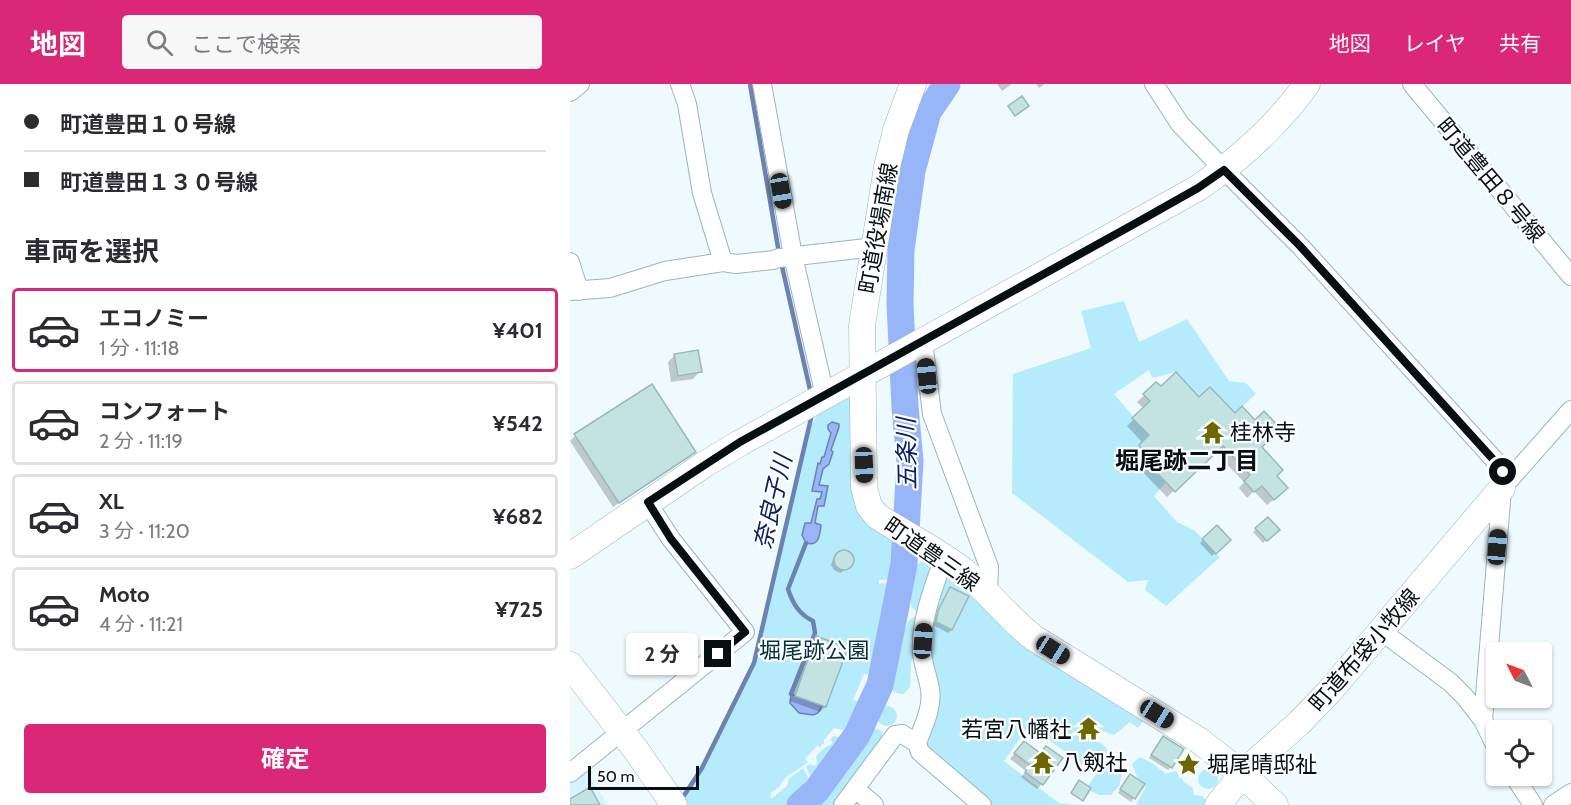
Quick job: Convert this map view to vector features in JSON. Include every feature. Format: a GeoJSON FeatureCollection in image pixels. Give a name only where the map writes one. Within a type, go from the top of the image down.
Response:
{"type":"FeatureCollection","features":[{"type":"Feature","properties":{"kind":"street"},"geometry":{"type":"LineString","coordinates":[[570,92],[580,84]]}},
{"type":"Feature","properties":{"kind":"street"},"geometry":{"type":"LineString","coordinates":[[680,84],[687,104],[702,193],[723,262]]}},
{"type":"Feature","properties":{"kind":"street"},"geometry":{"type":"LineString","coordinates":[[762,84],[786,257],[825,396]]}},
{"type":"Feature","properties":{"kind":"street","name":"町道役場南線"},"geometry":{"type":"LineString","coordinates":[[864,374],[862,325],[892,145],[913,84]]}},
{"type":"Feature","properties":{"kind":"street"},"geometry":{"type":"LineString","coordinates":[[1154,84],[1180,124],[1300,246],[1500,467],[1503,477],[1483,720]]}},
{"type":"Feature","properties":{"kind":"street"},"geometry":{"type":"LineString","coordinates":[[570,556],[731,448],[1198,188],[1238,160],[1272,128],[1307,84]]}},
{"type":"Feature","properties":{"kind":"street","name":"町道豊田８号線"},"geometry":{"type":"LineString","coordinates":[[1412,84],[1571,276]]}},
{"type":"Feature","properties":{"kind":"street"},"geometry":{"type":"LineString","coordinates":[[570,262],[574,291],[610,288],[665,271],[723,262],[736,264],[773,261],[786,257],[875,247]]}},
{"type":"Feature","properties":{"kind":"street"},"geometry":{"type":"LineString","coordinates":[[922,342],[932,414],[989,567],[988,593]]}},
{"type":"Feature","properties":{"kind":"street","name":"町道豊三線"},"geometry":{"type":"LineString","coordinates":[[864,374],[864,487],[869,506],[881,519],[961,569],[1034,638],[1194,737],[1242,774],[1275,805]]}},
{"type":"Feature","properties":{"kind":"street"},"geometry":{"type":"LineString","coordinates":[[1502,488],[1571,410]]}},
{"type":"Feature","properties":{"kind":"street","name":"町道布袋小牧線"},"geometry":{"type":"LineString","coordinates":[[1218,805],[1242,774],[1329,693],[1502,488]]}},
{"type":"Feature","properties":{"kind":"street"},"geometry":{"type":"LineString","coordinates":[[570,773],[745,632],[671,539],[648,502]]}},
{"type":"Feature","properties":{"kind":"street"},"geometry":{"type":"LineString","coordinates":[[939,554],[924,629],[922,653],[930,692],[930,706],[917,743],[920,752],[982,805]]}},
{"type":"Feature","properties":{"kind":"street"},"geometry":{"type":"LineString","coordinates":[[1381,632],[1450,682],[1465,697],[1486,726]]}},
{"type":"Feature","properties":{"kind":"street"},"geometry":{"type":"LineString","coordinates":[[570,665],[674,805]]}},
{"type":"Feature","properties":{"kind":"street"},"geometry":{"type":"LineString","coordinates":[[843,805],[895,735],[902,734],[917,743]]}},
{"type":"Feature","properties":{"kind":"street"},"geometry":{"type":"LineString","coordinates":[[1521,786],[1533,805]]}},
{"type":"Feature","properties":{"kind":"street"},"geometry":{"type":"LineString","coordinates":[[855,789],[874,805]]}},
{"type":"Feature","properties":{"kind":"street"},"geometry":{"type":"LineString","coordinates":[[1553,805],[1571,793]]}},
{"type":"Feature","properties":{"kind":"shaded area"},"geometry":{"type":"Polygon","coordinates":[[[586,770],[608,805],[570,805],[570,782],[586,770]]]}},
{"type":"Feature","properties":{"kind":"green space"},"geometry":{"type":"Polygon","coordinates":[[[1124,301],[1139,342],[1187,319],[1229,381],[1246,383],[1256,394],[1235,413],[1199,397],[1176,372],[1152,378],[1149,370],[1114,394],[1149,435],[1139,445],[1147,454],[1144,459],[1166,482],[1154,496],[1177,522],[1194,530],[1220,557],[1166,606],[1145,590],[1148,580],[1128,582],[1012,493],[1013,374],[1091,348],[1081,311],[1124,301]]]}},
{"type":"Feature","properties":{"kind":"green space","name":"堀尾跡公園"},"geometry":{"type":"Polygon","coordinates":[[[861,375],[864,487],[901,546],[895,557],[900,570],[897,579],[879,580],[879,584],[894,584],[894,592],[886,600],[887,636],[879,649],[880,662],[868,674],[864,674],[853,700],[864,703],[857,739],[849,741],[849,751],[818,770],[820,777],[811,779],[806,766],[817,764],[816,756],[833,743],[830,740],[833,736],[840,737],[842,742],[847,740],[848,731],[834,728],[824,743],[819,748],[818,745],[805,759],[808,762],[788,776],[771,793],[771,799],[787,786],[789,778],[803,768],[812,785],[795,805],[678,805],[702,768],[714,743],[713,740],[723,725],[722,721],[726,719],[754,663],[780,560],[799,465],[811,427],[825,396],[861,375]]]}},
{"type":"Feature","properties":{"kind":"green space"},"geometry":{"type":"Polygon","coordinates":[[[923,561],[931,569],[919,613],[912,608],[909,593],[913,587],[908,576],[913,567],[923,561]]]}},
{"type":"Feature","properties":{"kind":"green space"},"geometry":{"type":"Polygon","coordinates":[[[947,578],[978,602],[1009,635],[1014,634],[1151,710],[1138,728],[1130,722],[1114,735],[1103,731],[1089,721],[1082,725],[1078,732],[1102,744],[1108,750],[1093,765],[1078,764],[1067,753],[1029,726],[1004,761],[1059,803],[1079,805],[982,805],[926,750],[924,742],[932,604],[947,578]]]}},
{"type":"Feature","properties":{"kind":"green space"},"geometry":{"type":"Polygon","coordinates":[[[916,616],[921,620],[911,664],[910,687],[904,694],[896,693],[890,684],[900,650],[897,644],[909,620],[916,616]]]}},
{"type":"Feature","properties":{"kind":"green space"},"geometry":{"type":"Polygon","coordinates":[[[887,706],[894,709],[897,716],[894,723],[887,726],[880,723],[877,716],[880,709],[887,706]]]}},
{"type":"Feature","properties":{"kind":"green space"},"geometry":{"type":"Polygon","coordinates":[[[874,728],[882,731],[882,751],[838,805],[805,805],[835,781],[834,773],[844,770],[848,757],[860,750],[857,745],[866,729],[874,728]]]}},
{"type":"Feature","properties":{"kind":"green space"},"geometry":{"type":"Polygon","coordinates":[[[1140,757],[1166,774],[1176,771],[1184,782],[1193,788],[1194,795],[1202,796],[1210,805],[1136,805],[1145,789],[1145,784],[1138,779],[1132,764],[1140,757]]]}},
{"type":"Feature","properties":{"kind":"green space"},"geometry":{"type":"Polygon","coordinates":[[[1116,765],[1122,775],[1119,786],[1111,795],[1099,795],[1089,790],[1091,788],[1088,786],[1101,767],[1116,765]]]}},
{"type":"Feature","properties":{"kind":"green space"},"geometry":{"type":"Polygon","coordinates":[[[1208,769],[1215,772],[1218,779],[1215,786],[1208,789],[1201,786],[1198,779],[1201,772],[1208,769]]]}},
{"type":"Feature","properties":{"kind":"water"},"geometry":{"type":"Polygon","coordinates":[[[832,422],[839,424],[839,427],[829,464],[823,469],[819,485],[828,486],[824,506],[818,506],[815,523],[821,525],[820,533],[816,542],[810,544],[806,543],[802,535],[805,523],[811,523],[817,499],[820,499],[822,492],[812,491],[818,463],[820,464],[824,457],[831,433],[828,425],[832,422]]]}},
{"type":"Feature","properties":{"kind":"water"},"geometry":{"type":"Polygon","coordinates":[[[791,694],[822,706],[818,713],[813,715],[799,713],[790,703],[791,694]]]}},
{"type":"Feature","properties":{"kind":"building"},"geometry":{"type":"Polygon","coordinates":[[[1022,96],[1029,106],[1015,116],[1008,106],[1022,96]]]}},
{"type":"Feature","properties":{"kind":"building"},"geometry":{"type":"Polygon","coordinates":[[[698,350],[702,372],[678,376],[674,354],[698,350]]]}},
{"type":"Feature","properties":{"kind":"building","name":"桂林寺"},"geometry":{"type":"Polygon","coordinates":[[[1176,372],[1199,397],[1210,387],[1235,413],[1242,406],[1255,420],[1264,411],[1281,429],[1262,447],[1283,470],[1277,476],[1288,488],[1274,500],[1262,486],[1254,492],[1244,481],[1250,475],[1223,446],[1175,492],[1144,459],[1147,454],[1139,445],[1149,435],[1132,418],[1150,401],[1143,394],[1156,382],[1161,386],[1176,372]]]}},
{"type":"Feature","properties":{"kind":"building"},"geometry":{"type":"Polygon","coordinates":[[[652,384],[696,452],[619,503],[574,434],[652,384]]]}},
{"type":"Feature","properties":{"kind":"building"},"geometry":{"type":"Polygon","coordinates":[[[1268,517],[1280,530],[1267,541],[1255,528],[1268,517]]]}},
{"type":"Feature","properties":{"kind":"building"},"geometry":{"type":"Polygon","coordinates":[[[1217,525],[1231,540],[1216,554],[1202,539],[1217,525]]]}},
{"type":"Feature","properties":{"kind":"building"},"geometry":{"type":"Polygon","coordinates":[[[844,550],[851,553],[854,560],[851,567],[844,570],[837,567],[834,560],[837,553],[844,550]]]}},
{"type":"Feature","properties":{"kind":"building"},"geometry":{"type":"Polygon","coordinates":[[[950,587],[969,596],[952,630],[936,622],[938,611],[950,587]]]}},
{"type":"Feature","properties":{"kind":"building"},"geometry":{"type":"Polygon","coordinates":[[[816,636],[848,648],[826,707],[795,696],[816,636]]]}},
{"type":"Feature","properties":{"kind":"building"},"geometry":{"type":"Polygon","coordinates":[[[1163,736],[1184,749],[1172,768],[1151,755],[1163,736]]]}},
{"type":"Feature","properties":{"kind":"building","name":"八剱社"},"geometry":{"type":"Polygon","coordinates":[[[1024,741],[1040,753],[1046,746],[1063,758],[1043,785],[1025,772],[1030,765],[1014,753],[1024,741]]]}},
{"type":"Feature","properties":{"kind":"building"},"geometry":{"type":"Polygon","coordinates":[[[1130,774],[1145,784],[1135,799],[1120,789],[1130,774]]]}},
{"type":"Feature","properties":{"kind":"building"},"geometry":{"type":"Polygon","coordinates":[[[1079,780],[1091,788],[1083,801],[1071,793],[1079,780]]]}},
{"type":"Feature","properties":{"kind":"building"},"geometry":{"type":"Polygon","coordinates":[[[590,787],[600,805],[570,805],[570,799],[590,787]]]}},
{"type":"Feature","properties":{"kind":"waterway","name":"奈良子川"},"geometry":{"type":"LineString","coordinates":[[750,84],[779,253]]}},
{"type":"Feature","properties":{"kind":"waterway","name":"五条川"},"geometry":{"type":"LineString","coordinates":[[800,805],[817,790],[857,735],[880,685],[904,564],[910,461],[900,304],[901,250],[912,171],[928,112],[947,84]]}},
{"type":"Feature","properties":{"kind":"waterway","name":"奈良子川"},"geometry":{"type":"LineString","coordinates":[[781,262],[811,394]]}},
{"type":"Feature","properties":{"kind":"waterway","name":"奈良子川"},"geometry":{"type":"LineString","coordinates":[[681,800],[702,768],[754,663],[812,414]]}},
{"type":"Feature","properties":{"kind":"waterway"},"geometry":{"type":"LineString","coordinates":[[791,694],[815,633],[813,621],[797,608],[788,589],[806,543]]}},
{"type":"Feature","properties":{"kind":"place","name":"桂林寺"},"geometry":{"type":"Point","coordinates":[1212,432]}},
{"type":"Feature","properties":{"kind":"place","name":"若宮八幡社"},"geometry":{"type":"Point","coordinates":[1089,729]}},
{"type":"Feature","properties":{"kind":"place","name":"八剱社"},"geometry":{"type":"Point","coordinates":[1043,762]}},
{"type":"Feature","properties":{"kind":"place","name":"堀尾晴邸祉"},"geometry":{"type":"Point","coordinates":[1189,764]}},
{"type":"Feature","properties":{"kind":"district","name":"堀尾跡二丁目"},"geometry":{"type":"Point","coordinates":[1187,461]}},
{"type":"Feature","properties":{"kind":"route"},"geometry":{"type":"LineString","coordinates":[[718,654],[745,632],[671,539],[648,502],[740,442],[1136,223],[1198,188],[1224,170],[1300,246],[1503,472]]}}]}
